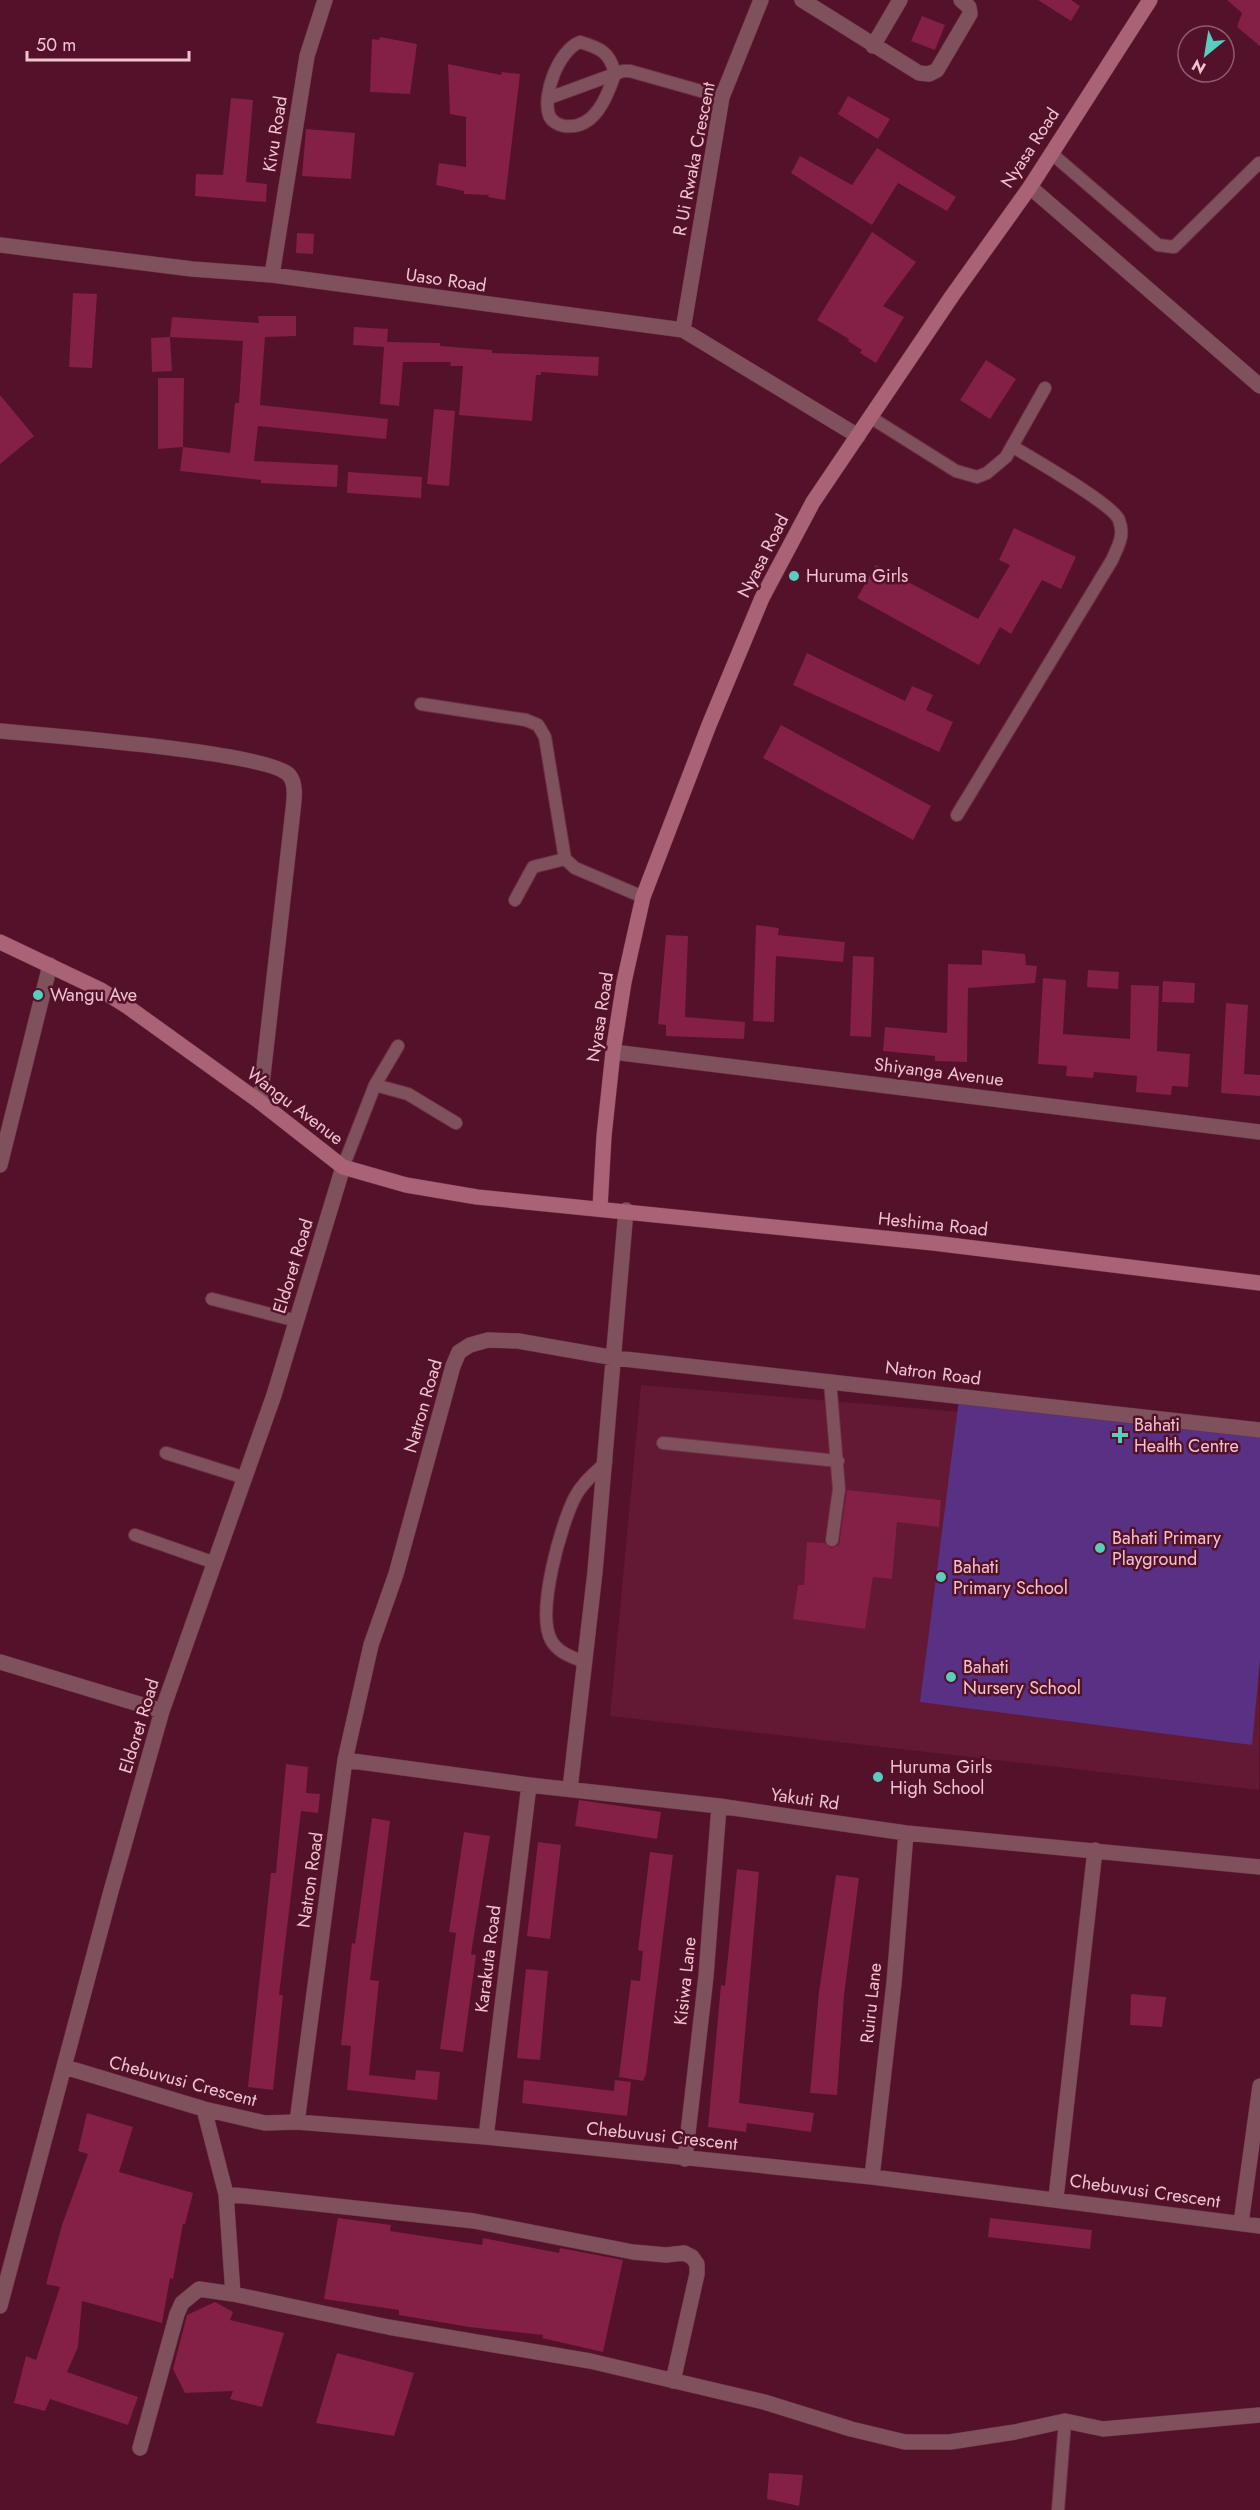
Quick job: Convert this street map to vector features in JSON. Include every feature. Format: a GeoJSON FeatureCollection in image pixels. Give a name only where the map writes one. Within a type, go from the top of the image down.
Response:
{"type":"FeatureCollection","features":[{"type":"Feature","properties":{"kind":"street","name":"Kivu Road"},"geometry":{"type":"LineString","coordinates":[[272,275],[307,56],[325,0]]}},
{"type":"Feature","properties":{"kind":"street","name":"R Ui Rwaka Crescent"},"geometry":{"type":"LineString","coordinates":[[683,330],[722,97],[761,0]]}},
{"type":"Feature","properties":{"kind":"street"},"geometry":{"type":"LineString","coordinates":[[802,0],[919,73],[929,74],[937,70],[970,14],[969,7],[961,0]]}},
{"type":"Feature","properties":{"kind":"street"},"geometry":{"type":"LineString","coordinates":[[873,46],[900,0]]}},
{"type":"Feature","properties":{"kind":"street","name":"Nyasa Road"},"geometry":{"type":"LineString","coordinates":[[600,1208],[613,1052],[624,982],[643,897],[709,725],[762,598],[813,502],[952,296],[1030,187],[1150,0]]}},
{"type":"Feature","properties":{"kind":"street"},"geometry":{"type":"LineString","coordinates":[[1030,187],[1260,386]]}},
{"type":"Feature","properties":{"kind":"street","name":"Uaso Road"},"geometry":{"type":"LineString","coordinates":[[0,245],[192,269],[272,275],[683,330],[858,436]]}},
{"type":"Feature","properties":{"kind":"street"},"geometry":{"type":"LineString","coordinates":[[0,731],[94,739],[214,755],[265,763],[279,767],[290,775],[294,788],[292,819],[260,1102]]}},
{"type":"Feature","properties":{"kind":"street","name":"Wangu Avenue"},"geometry":{"type":"LineString","coordinates":[[0,942],[50,965],[128,1007],[260,1102],[343,1167],[406,1185],[477,1197],[600,1208]]}},
{"type":"Feature","properties":{"kind":"street"},"geometry":{"type":"LineString","coordinates":[[0,1165],[3,1143],[50,965]]}},
{"type":"Feature","properties":{"kind":"street","name":"Shiyanga Avenue"},"geometry":{"type":"LineString","coordinates":[[613,1052],[1260,1132]]}},
{"type":"Feature","properties":{"kind":"street","name":"Eldoret Road"},"geometry":{"type":"LineString","coordinates":[[0,2306],[111,1891],[162,1711],[245,1478],[297,1321],[343,1167]]}},
{"type":"Feature","properties":{"kind":"street","name":"Heshima Road"},"geometry":{"type":"LineString","coordinates":[[600,1208],[1260,1282]]}},
{"type":"Feature","properties":{"kind":"street"},"geometry":{"type":"LineString","coordinates":[[570,1789],[606,1462],[626,1210]]}},
{"type":"Feature","properties":{"kind":"street","name":"Natron Road"},"geometry":{"type":"LineString","coordinates":[[297,2122],[345,1760],[371,1645],[396,1574],[441,1403],[459,1352],[470,1345],[488,1340],[518,1341],[615,1358],[1260,1430]]}},
{"type":"Feature","properties":{"kind":"street"},"geometry":{"type":"LineString","coordinates":[[0,1662],[162,1711]]}},
{"type":"Feature","properties":{"kind":"street","name":"Yakuti Rd"},"geometry":{"type":"LineString","coordinates":[[345,1760],[529,1785],[719,1806],[906,1833],[1260,1867]]}},
{"type":"Feature","properties":{"kind":"street","name":"Karakuta Road"},"geometry":{"type":"LineString","coordinates":[[486,2137],[529,1785]]}},
{"type":"Feature","properties":{"kind":"street","name":"Kisiwa Lane"},"geometry":{"type":"LineString","coordinates":[[685,2159],[706,1976],[719,1806]]}},
{"type":"Feature","properties":{"kind":"street","name":"Ruiru Lane"},"geometry":{"type":"LineString","coordinates":[[872,2177],[894,1983],[906,1833]]}},
{"type":"Feature","properties":{"kind":"street"},"geometry":{"type":"LineString","coordinates":[[1056,2199],[1095,1850]]}},
{"type":"Feature","properties":{"kind":"street","name":"Chebuvusi Crescent"},"geometry":{"type":"LineString","coordinates":[[64,2067],[204,2109],[265,2122],[297,2122],[486,2137],[872,2177],[1260,2226]]}},
{"type":"Feature","properties":{"kind":"street"},"geometry":{"type":"LineString","coordinates":[[1241,2223],[1260,2086]]}},
{"type":"Feature","properties":{"kind":"street"},"geometry":{"type":"LineString","coordinates":[[204,2109],[226,2194],[233,2294]]}},
{"type":"Feature","properties":{"kind":"street"},"geometry":{"type":"LineString","coordinates":[[226,2194],[474,2221],[633,2252],[666,2255],[684,2253],[692,2256],[697,2264],[697,2274],[673,2381]]}},
{"type":"Feature","properties":{"kind":"street"},"geometry":{"type":"LineString","coordinates":[[140,2448],[170,2333],[182,2302],[199,2289],[233,2294],[387,2327],[590,2361],[764,2402],[851,2429],[906,2442],[950,2442],[1015,2432],[1065,2421],[1103,2429],[1260,2415]]}},
{"type":"Feature","properties":{"kind":"lane"},"geometry":{"type":"LineString","coordinates":[[580,42],[600,48],[612,60],[615,74],[604,102],[592,118],[581,124],[564,126],[553,121],[549,114],[549,98],[553,75],[571,45],[580,42]]}},
{"type":"Feature","properties":{"kind":"lane"},"geometry":{"type":"LineString","coordinates":[[549,98],[623,71],[638,72],[722,97]]}},
{"type":"Feature","properties":{"kind":"lane"},"geometry":{"type":"LineString","coordinates":[[1051,153],[1158,245],[1174,248],[1259,163]]}},
{"type":"Feature","properties":{"kind":"lane"},"geometry":{"type":"LineString","coordinates":[[870,417],[966,476],[977,477],[987,473],[1006,456],[1045,388]]}},
{"type":"Feature","properties":{"kind":"lane"},"geometry":{"type":"LineString","coordinates":[[957,815],[1011,730],[1112,560],[1123,537],[1119,518],[1098,500],[1012,446]]}},
{"type":"Feature","properties":{"kind":"lane"},"geometry":{"type":"LineString","coordinates":[[421,704],[526,720],[540,728],[545,737],[565,859],[575,868],[643,897]]}},
{"type":"Feature","properties":{"kind":"lane"},"geometry":{"type":"LineString","coordinates":[[516,900],[533,867],[565,859]]}},
{"type":"Feature","properties":{"kind":"lane"},"geometry":{"type":"LineString","coordinates":[[343,1167],[375,1084],[398,1046]]}},
{"type":"Feature","properties":{"kind":"lane"},"geometry":{"type":"LineString","coordinates":[[375,1084],[408,1094],[456,1123]]}},
{"type":"Feature","properties":{"kind":"lane"},"geometry":{"type":"LineString","coordinates":[[212,1299],[297,1321]]}},
{"type":"Feature","properties":{"kind":"lane"},"geometry":{"type":"LineString","coordinates":[[830,1381],[839,1489],[832,1540]]}},
{"type":"Feature","properties":{"kind":"lane"},"geometry":{"type":"LineString","coordinates":[[663,1443],[838,1461]]}},
{"type":"Feature","properties":{"kind":"lane"},"geometry":{"type":"LineString","coordinates":[[166,1453],[245,1478]]}},
{"type":"Feature","properties":{"kind":"lane"},"geometry":{"type":"LineString","coordinates":[[585,1662],[560,1652],[551,1640],[546,1609],[564,1527],[575,1497],[606,1462]]}},
{"type":"Feature","properties":{"kind":"lane"},"geometry":{"type":"LineString","coordinates":[[135,1535],[215,1563]]}},
{"type":"Feature","properties":{"kind":"lane"},"geometry":{"type":"LineString","coordinates":[[1058,2510],[1065,2421]]}},
{"type":"Feature","properties":{"kind":"shaded area","name":"Bahati Primary School"},"geometry":{"type":"Polygon","coordinates":[[[641,1385],[1260,1437],[1259,1790],[610,1716],[641,1385]]]}},
{"type":"Feature","properties":{"kind":"shaded area","name":"Bahati Primary Playground"},"geometry":{"type":"Polygon","coordinates":[[[959,1399],[1260,1437],[1260,1660],[1252,1745],[920,1702],[959,1399]]]}},
{"type":"Feature","properties":{"kind":"building"},"geometry":{"type":"Polygon","coordinates":[[[1038,0],[1071,0],[1080,6],[1071,21],[1038,0]]]}},
{"type":"Feature","properties":{"kind":"building"},"geometry":{"type":"Polygon","coordinates":[[[1227,0],[1260,0],[1260,46],[1237,27],[1242,13],[1227,0]]]}},
{"type":"Feature","properties":{"kind":"building"},"geometry":{"type":"Polygon","coordinates":[[[922,16],[945,25],[935,50],[911,41],[922,16]]]}},
{"type":"Feature","properties":{"kind":"building"},"geometry":{"type":"Polygon","coordinates":[[[380,37],[417,44],[410,94],[370,92],[372,39],[379,40],[380,37]]]}},
{"type":"Feature","properties":{"kind":"building"},"geometry":{"type":"Polygon","coordinates":[[[448,64],[501,75],[502,72],[520,74],[505,200],[488,197],[489,195],[464,194],[464,191],[436,185],[439,163],[466,167],[466,117],[450,114],[448,64]]]}},
{"type":"Feature","properties":{"kind":"building"},"geometry":{"type":"Polygon","coordinates":[[[848,96],[890,119],[878,139],[838,114],[848,96]]]}},
{"type":"Feature","properties":{"kind":"building"},"geometry":{"type":"Polygon","coordinates":[[[231,98],[253,100],[246,182],[267,184],[266,202],[195,196],[196,174],[223,175],[231,98]]]}},
{"type":"Feature","properties":{"kind":"building"},"geometry":{"type":"Polygon","coordinates":[[[306,129],[355,133],[351,179],[302,176],[306,129]]]}},
{"type":"Feature","properties":{"kind":"building"},"geometry":{"type":"Polygon","coordinates":[[[877,148],[956,197],[947,211],[898,183],[872,225],[791,173],[800,156],[852,185],[877,148]]]}},
{"type":"Feature","properties":{"kind":"building"},"geometry":{"type":"Polygon","coordinates":[[[872,232],[916,262],[883,306],[904,317],[876,363],[860,353],[862,350],[848,341],[849,339],[817,320],[872,232]]]}},
{"type":"Feature","properties":{"kind":"building"},"geometry":{"type":"Polygon","coordinates":[[[297,233],[314,234],[313,254],[296,253],[297,233]]]}},
{"type":"Feature","properties":{"kind":"building"},"geometry":{"type":"Polygon","coordinates":[[[73,293],[97,294],[92,368],[69,367],[73,293]]]}},
{"type":"Feature","properties":{"kind":"building"},"geometry":{"type":"Polygon","coordinates":[[[258,316],[296,316],[296,336],[265,337],[260,405],[388,419],[386,439],[258,426],[254,461],[338,465],[337,487],[261,483],[261,480],[180,471],[183,447],[230,453],[235,403],[239,403],[243,341],[170,337],[172,317],[259,323],[258,316]]]}},
{"type":"Feature","properties":{"kind":"building"},"geometry":{"type":"Polygon","coordinates":[[[354,327],[388,329],[387,342],[440,343],[440,346],[492,350],[492,353],[599,357],[598,376],[541,372],[541,375],[536,375],[532,421],[459,415],[463,366],[450,366],[451,362],[403,362],[399,406],[380,404],[384,347],[353,345],[354,327]]]}},
{"type":"Feature","properties":{"kind":"building"},"geometry":{"type":"Polygon","coordinates":[[[170,337],[172,371],[152,372],[151,338],[170,337]]]}},
{"type":"Feature","properties":{"kind":"building"},"geometry":{"type":"Polygon","coordinates":[[[986,360],[1016,379],[990,419],[960,400],[986,360]]]}},
{"type":"Feature","properties":{"kind":"building"},"geometry":{"type":"Polygon","coordinates":[[[158,378],[184,378],[183,447],[158,449],[158,378]]]}},
{"type":"Feature","properties":{"kind":"building"},"geometry":{"type":"Polygon","coordinates":[[[0,395],[34,436],[0,464],[0,395]]]}},
{"type":"Feature","properties":{"kind":"building"},"geometry":{"type":"Polygon","coordinates":[[[434,409],[455,411],[449,486],[427,484],[434,409]]]}},
{"type":"Feature","properties":{"kind":"building"},"geometry":{"type":"Polygon","coordinates":[[[348,472],[422,477],[421,498],[347,493],[348,472]]]}},
{"type":"Feature","properties":{"kind":"building"},"geometry":{"type":"Polygon","coordinates":[[[1014,528],[1076,557],[1061,589],[1042,580],[1011,634],[1000,627],[979,665],[857,598],[876,565],[978,619],[1010,565],[999,560],[1014,528]]]}},
{"type":"Feature","properties":{"kind":"building"},"geometry":{"type":"Polygon","coordinates":[[[807,653],[905,701],[912,686],[933,695],[926,710],[953,722],[939,752],[793,685],[807,653]]]}},
{"type":"Feature","properties":{"kind":"building"},"geometry":{"type":"Polygon","coordinates":[[[781,725],[931,806],[913,840],[763,758],[781,725]]]}},
{"type":"Feature","properties":{"kind":"building"},"geometry":{"type":"Polygon","coordinates":[[[756,925],[779,928],[778,935],[845,942],[843,962],[776,956],[774,1022],[753,1021],[756,925]]]}},
{"type":"Feature","properties":{"kind":"building"},"geometry":{"type":"Polygon","coordinates":[[[666,935],[688,936],[685,1017],[745,1022],[744,1039],[666,1036],[666,1025],[658,1024],[666,935]]]}},
{"type":"Feature","properties":{"kind":"building"},"geometry":{"type":"Polygon","coordinates":[[[982,950],[1025,954],[1026,965],[1037,966],[1035,983],[968,988],[967,1062],[935,1061],[935,1056],[883,1051],[885,1027],[947,1033],[948,964],[982,965],[982,950]]]}},
{"type":"Feature","properties":{"kind":"building"},"geometry":{"type":"Polygon","coordinates":[[[853,956],[874,957],[871,1037],[850,1036],[853,956]]]}},
{"type":"Feature","properties":{"kind":"building"},"geometry":{"type":"Polygon","coordinates":[[[1088,970],[1119,972],[1118,989],[1087,987],[1088,970]]]}},
{"type":"Feature","properties":{"kind":"building"},"geometry":{"type":"Polygon","coordinates":[[[1043,978],[1066,980],[1063,1034],[1130,1039],[1131,985],[1159,986],[1157,1051],[1190,1054],[1188,1087],[1172,1086],[1171,1095],[1136,1092],[1137,1076],[1094,1072],[1093,1078],[1066,1076],[1067,1066],[1038,1064],[1043,978]]]}},
{"type":"Feature","properties":{"kind":"building"},"geometry":{"type":"Polygon","coordinates":[[[1163,981],[1195,983],[1194,1003],[1162,1002],[1163,981]]]}},
{"type":"Feature","properties":{"kind":"building"},"geometry":{"type":"Polygon","coordinates":[[[1226,1003],[1248,1005],[1244,1074],[1260,1075],[1260,1096],[1221,1093],[1226,1003]]]}},
{"type":"Feature","properties":{"kind":"building"},"geometry":{"type":"Polygon","coordinates":[[[847,1490],[941,1500],[939,1527],[897,1522],[892,1579],[873,1577],[865,1629],[793,1619],[798,1585],[804,1585],[807,1542],[825,1543],[831,1548],[839,1545],[847,1490]]]}},
{"type":"Feature","properties":{"kind":"building"},"geometry":{"type":"Polygon","coordinates":[[[286,1764],[308,1767],[306,1793],[320,1794],[318,1813],[301,1811],[279,1995],[283,1995],[273,2090],[248,2087],[271,1873],[276,1873],[286,1764]]]}},
{"type":"Feature","properties":{"kind":"building"},"geometry":{"type":"Polygon","coordinates":[[[579,1800],[661,1812],[657,1839],[575,1826],[579,1800]]]}},
{"type":"Feature","properties":{"kind":"building"},"geometry":{"type":"Polygon","coordinates":[[[372,1818],[390,1821],[370,1980],[379,1981],[369,2075],[415,2080],[416,2070],[440,2072],[437,2100],[347,2090],[351,2046],[341,2045],[352,1943],[355,1944],[372,1818]]]}},
{"type":"Feature","properties":{"kind":"building"},"geometry":{"type":"Polygon","coordinates":[[[464,1832],[490,1836],[471,1954],[476,1955],[463,2052],[440,2049],[456,1933],[449,1932],[464,1832]]]}},
{"type":"Feature","properties":{"kind":"building"},"geometry":{"type":"Polygon","coordinates":[[[538,1842],[561,1845],[550,1939],[527,1936],[538,1842]]]}},
{"type":"Feature","properties":{"kind":"building"},"geometry":{"type":"Polygon","coordinates":[[[650,1852],[673,1855],[646,2074],[643,2081],[619,2077],[631,1980],[640,1981],[643,1951],[638,1950],[650,1852]]]}},
{"type":"Feature","properties":{"kind":"building"},"geometry":{"type":"Polygon","coordinates":[[[737,1869],[759,1872],[739,2103],[814,2113],[811,2132],[747,2123],[746,2132],[708,2127],[721,1985],[725,1986],[737,1869]]]}},
{"type":"Feature","properties":{"kind":"building"},"geometry":{"type":"Polygon","coordinates":[[[836,1875],[859,1878],[844,1995],[837,2095],[810,2093],[819,1992],[836,1875]]]}},
{"type":"Feature","properties":{"kind":"building"},"geometry":{"type":"Polygon","coordinates":[[[526,1969],[548,1971],[540,2060],[517,2058],[526,1969]]]}},
{"type":"Feature","properties":{"kind":"building"},"geometry":{"type":"Polygon","coordinates":[[[1131,1994],[1166,1997],[1162,2027],[1130,2025],[1131,1994]]]}},
{"type":"Feature","properties":{"kind":"building"},"geometry":{"type":"Polygon","coordinates":[[[524,2080],[614,2091],[615,2080],[631,2082],[627,2116],[522,2103],[524,2080]]]}},
{"type":"Feature","properties":{"kind":"building"},"geometry":{"type":"Polygon","coordinates":[[[87,2113],[133,2127],[119,2172],[193,2193],[185,2224],[183,2224],[173,2279],[170,2278],[162,2323],[82,2301],[78,2347],[67,2372],[138,2397],[128,2425],[50,2399],[45,2411],[14,2403],[26,2356],[36,2360],[60,2287],[46,2284],[62,2225],[88,2154],[78,2151],[87,2113]]]}},
{"type":"Feature","properties":{"kind":"building"},"geometry":{"type":"Polygon","coordinates":[[[338,2218],[391,2225],[390,2231],[482,2245],[483,2238],[559,2253],[560,2248],[623,2260],[603,2352],[542,2338],[543,2335],[469,2327],[399,2315],[399,2310],[324,2299],[338,2218]]]}},
{"type":"Feature","properties":{"kind":"building"},"geometry":{"type":"Polygon","coordinates":[[[990,2218],[1092,2230],[1090,2249],[988,2237],[990,2218]]]}},
{"type":"Feature","properties":{"kind":"building"},"geometry":{"type":"Polygon","coordinates":[[[215,2302],[233,2312],[230,2320],[284,2333],[262,2407],[230,2399],[233,2391],[185,2393],[173,2369],[187,2315],[215,2302]]]}},
{"type":"Feature","properties":{"kind":"building"},"geometry":{"type":"Polygon","coordinates":[[[337,2353],[414,2373],[394,2436],[316,2423],[337,2353]]]}},
{"type":"Feature","properties":{"kind":"building"},"geometry":{"type":"Polygon","coordinates":[[[769,2473],[803,2475],[799,2506],[767,2499],[769,2473]]]}},
{"type":"Feature","properties":{"kind":"place","name":"Huruma Girls"},"geometry":{"type":"Point","coordinates":[794,576]}},
{"type":"Feature","properties":{"kind":"place","name":"Wangu Ave"},"geometry":{"type":"Point","coordinates":[38,995]}},
{"type":"Feature","properties":{"kind":"place","name":"Bahati Health Centre"},"geometry":{"type":"Point","coordinates":[1120,1435]}},
{"type":"Feature","properties":{"kind":"place","name":"Bahati Primary Playground"},"geometry":{"type":"Point","coordinates":[1100,1548]}},
{"type":"Feature","properties":{"kind":"place","name":"Bahati Primary School"},"geometry":{"type":"Point","coordinates":[941,1577]}},
{"type":"Feature","properties":{"kind":"place","name":"Bahati Nursery School"},"geometry":{"type":"Point","coordinates":[951,1677]}},
{"type":"Feature","properties":{"kind":"place","name":"Huruma Girls High School"},"geometry":{"type":"Point","coordinates":[878,1777]}}]}
